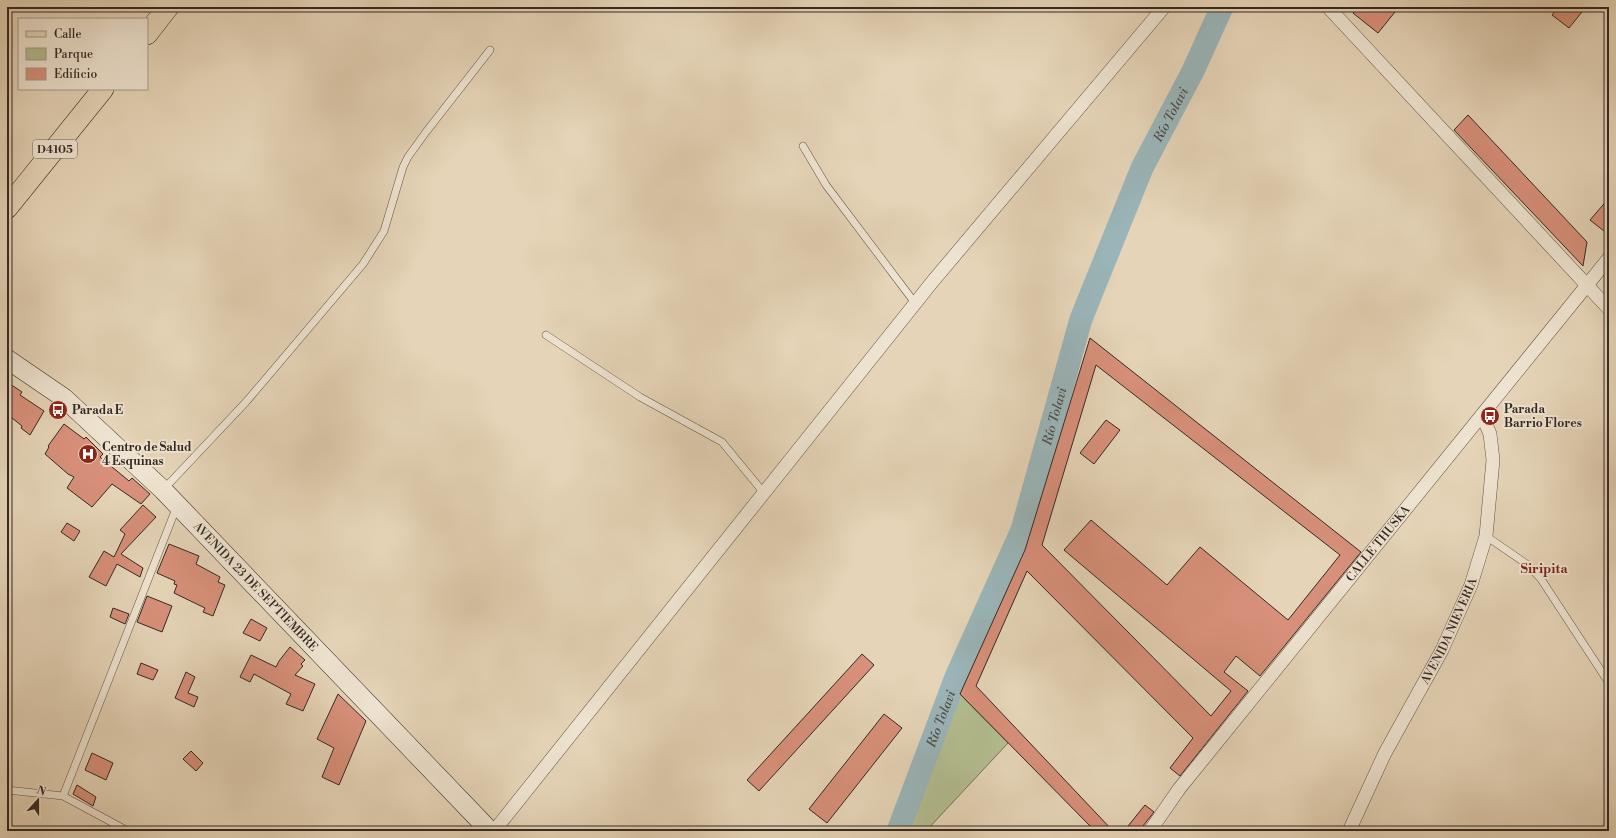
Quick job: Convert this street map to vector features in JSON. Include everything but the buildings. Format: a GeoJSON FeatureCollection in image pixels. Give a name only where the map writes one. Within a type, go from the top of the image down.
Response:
{"type":"FeatureCollection","features":[{"type":"Feature","properties":{"kind":"main road"},"geometry":{"type":"LineString","coordinates":[[148,33],[168,7]]}},
{"type":"Feature","properties":{"kind":"main road","name":"D4105"},"geometry":{"type":"LineString","coordinates":[[7,208],[102,90]]}},
{"type":"Feature","properties":{"kind":"main road","name":"AVENIDA 23 DE SEPTIEMBRE"},"geometry":{"type":"LineString","coordinates":[[7,359],[64,398],[163,490],[490,831]]}},
{"type":"Feature","properties":{"kind":"street"},"geometry":{"type":"LineString","coordinates":[[494,831],[915,303],[1164,7]]}},
{"type":"Feature","properties":{"kind":"street"},"geometry":{"type":"LineString","coordinates":[[1328,7],[1609,309]]}},
{"type":"Feature","properties":{"kind":"street","name":"CALLE THUSKA"},"geometry":{"type":"LineString","coordinates":[[1150,831],[1179,790],[1609,258]]}},
{"type":"Feature","properties":{"kind":"street","name":"AVENIDA NIEVERIA"},"geometry":{"type":"LineString","coordinates":[[1349,831],[1384,753],[1442,650],[1471,585],[1486,536],[1494,460],[1490,434],[1482,415]]}},
{"type":"Feature","properties":{"kind":"lane"},"geometry":{"type":"LineString","coordinates":[[163,490],[246,402],[363,264],[384,231],[403,167],[410,153],[490,50]]}},
{"type":"Feature","properties":{"kind":"lane"},"geometry":{"type":"LineString","coordinates":[[803,146],[826,185],[915,303]]}},
{"type":"Feature","properties":{"kind":"lane"},"geometry":{"type":"LineString","coordinates":[[546,335],[640,397],[722,442],[764,493]]}},
{"type":"Feature","properties":{"kind":"lane"},"geometry":{"type":"LineString","coordinates":[[63,796],[177,504]]}},
{"type":"Feature","properties":{"kind":"lane"},"geometry":{"type":"LineString","coordinates":[[1486,536],[1528,565],[1541,579],[1609,683]]}},
{"type":"Feature","properties":{"kind":"lane"},"geometry":{"type":"LineString","coordinates":[[7,790],[63,796],[128,831]]}},
{"type":"Feature","properties":{"kind":"green space"},"geometry":{"type":"Polygon","coordinates":[[[960,694],[1008,743],[926,831],[909,831],[960,694]]]}},
{"type":"Feature","properties":{"kind":"waterway","name":"Río Tolavi"},"geometry":{"type":"LineString","coordinates":[[898,831],[956,677],[1022,530],[1081,319],[1142,168],[1193,71],[1222,7]]}},
{"type":"Feature","properties":{"kind":"place","name":"Parada E"},"geometry":{"type":"Point","coordinates":[58,410]}},
{"type":"Feature","properties":{"kind":"place","name":"Parada Barrio Flores"},"geometry":{"type":"Point","coordinates":[1490,416]}},
{"type":"Feature","properties":{"kind":"place","name":"Centro de Salud 4 Esquinas"},"geometry":{"type":"Point","coordinates":[88,454]}},
{"type":"Feature","properties":{"kind":"district","name":"Siripita"},"geometry":{"type":"Point","coordinates":[1544,568]}}]}
